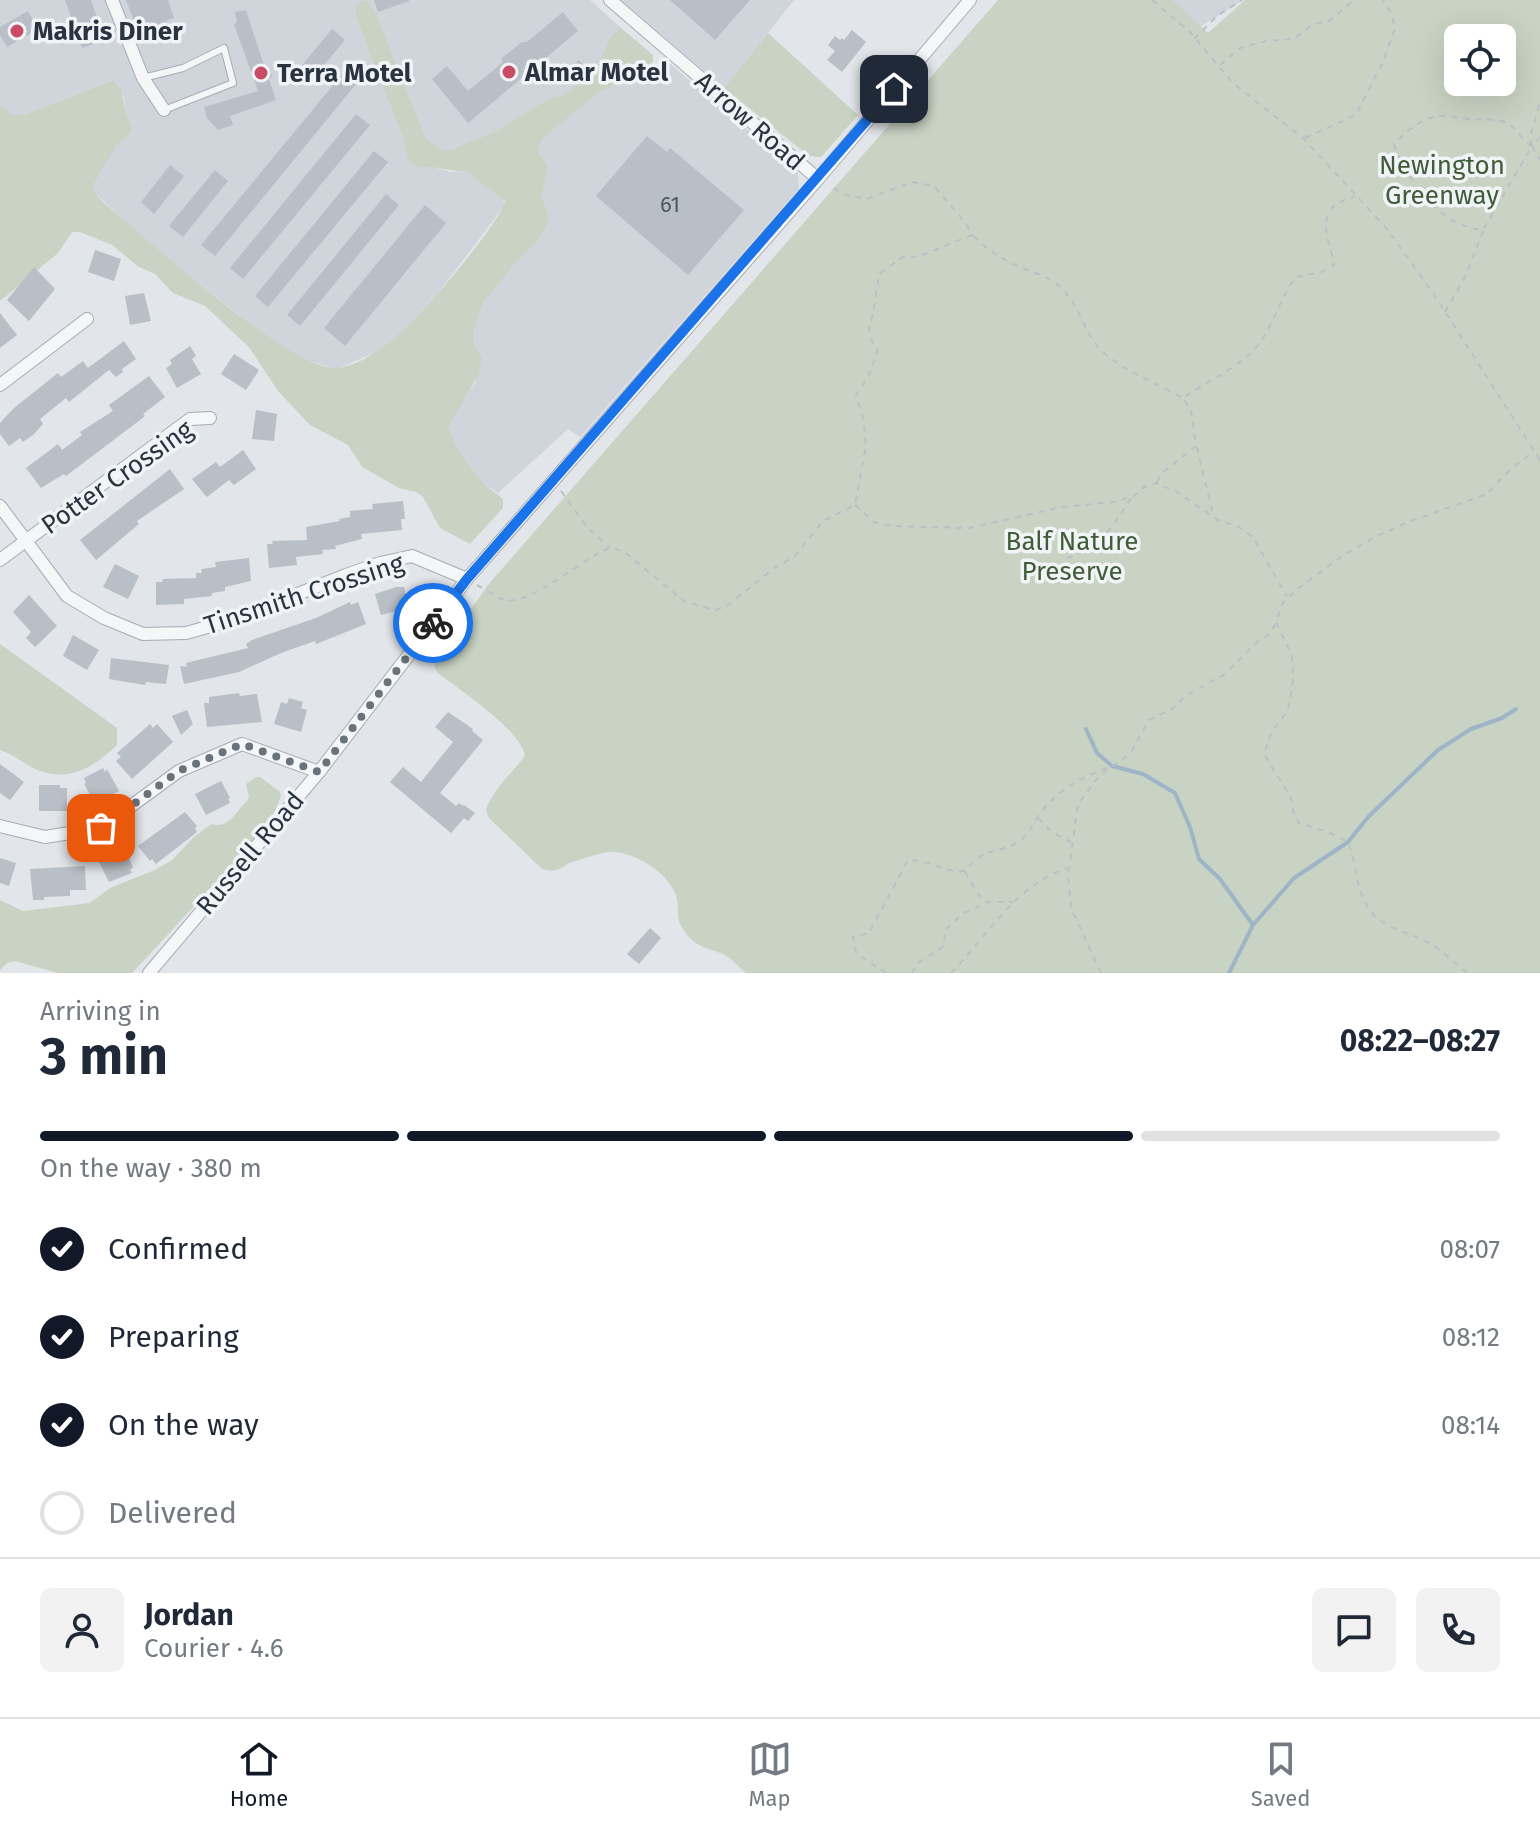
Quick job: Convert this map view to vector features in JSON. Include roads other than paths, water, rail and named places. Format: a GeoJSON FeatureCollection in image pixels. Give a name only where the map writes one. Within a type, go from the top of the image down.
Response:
{"type":"FeatureCollection","features":[{"type":"Feature","properties":{"kind":"street"},"geometry":{"type":"LineString","coordinates":[[112,0],[143,78],[164,110]]}},
{"type":"Feature","properties":{"kind":"street","name":"Arrow Road"},"geometry":{"type":"LineString","coordinates":[[610,0],[818,179]]}},
{"type":"Feature","properties":{"kind":"street","name":"Russell Road"},"geometry":{"type":"LineString","coordinates":[[149,973],[319,772],[467,579],[818,179],[970,0]]}},
{"type":"Feature","properties":{"kind":"street"},"geometry":{"type":"LineString","coordinates":[[0,385],[87,319]]}},
{"type":"Feature","properties":{"kind":"street","name":"Potter Crossing"},"geometry":{"type":"LineString","coordinates":[[0,560],[190,419],[210,418]]}},
{"type":"Feature","properties":{"kind":"street","name":"Tinsmith Crossing"},"geometry":{"type":"LineString","coordinates":[[0,506],[67,596],[104,618],[143,634],[186,633],[229,621],[346,575],[412,556],[467,579]]}},
{"type":"Feature","properties":{"kind":"street"},"geometry":{"type":"LineString","coordinates":[[0,826],[45,837],[101,828],[179,771],[242,744],[319,772]]}},
{"type":"Feature","properties":{"kind":"lane"},"geometry":{"type":"LineString","coordinates":[[143,78],[183,68],[224,48],[233,83],[164,110]]}},
{"type":"Feature","properties":{"kind":"waterway"},"geometry":{"type":"LineString","coordinates":[[1229,973],[1253,925],[1294,878],[1348,842],[1369,816],[1438,750],[1471,729],[1502,718],[1516,709]]}},
{"type":"Feature","properties":{"kind":"waterway"},"geometry":{"type":"LineString","coordinates":[[1086,729],[1097,753],[1112,766],[1143,774],[1175,793],[1190,827],[1199,859],[1220,879],[1253,925]]}},
{"type":"Feature","properties":{"kind":"place","name":"Makris Diner"},"geometry":{"type":"Point","coordinates":[17,31]}},
{"type":"Feature","properties":{"kind":"place","name":"Almar Motel"},"geometry":{"type":"Point","coordinates":[509,72]}},
{"type":"Feature","properties":{"kind":"place","name":"Terra Motel"},"geometry":{"type":"Point","coordinates":[261,73]}},
{"type":"Feature","properties":{"kind":"park label","name":"Newington Greenway"},"geometry":{"type":"Point","coordinates":[1442,180]}},
{"type":"Feature","properties":{"kind":"park label","name":"Balf Nature Preserve"},"geometry":{"type":"Point","coordinates":[1072,556]}}]}
